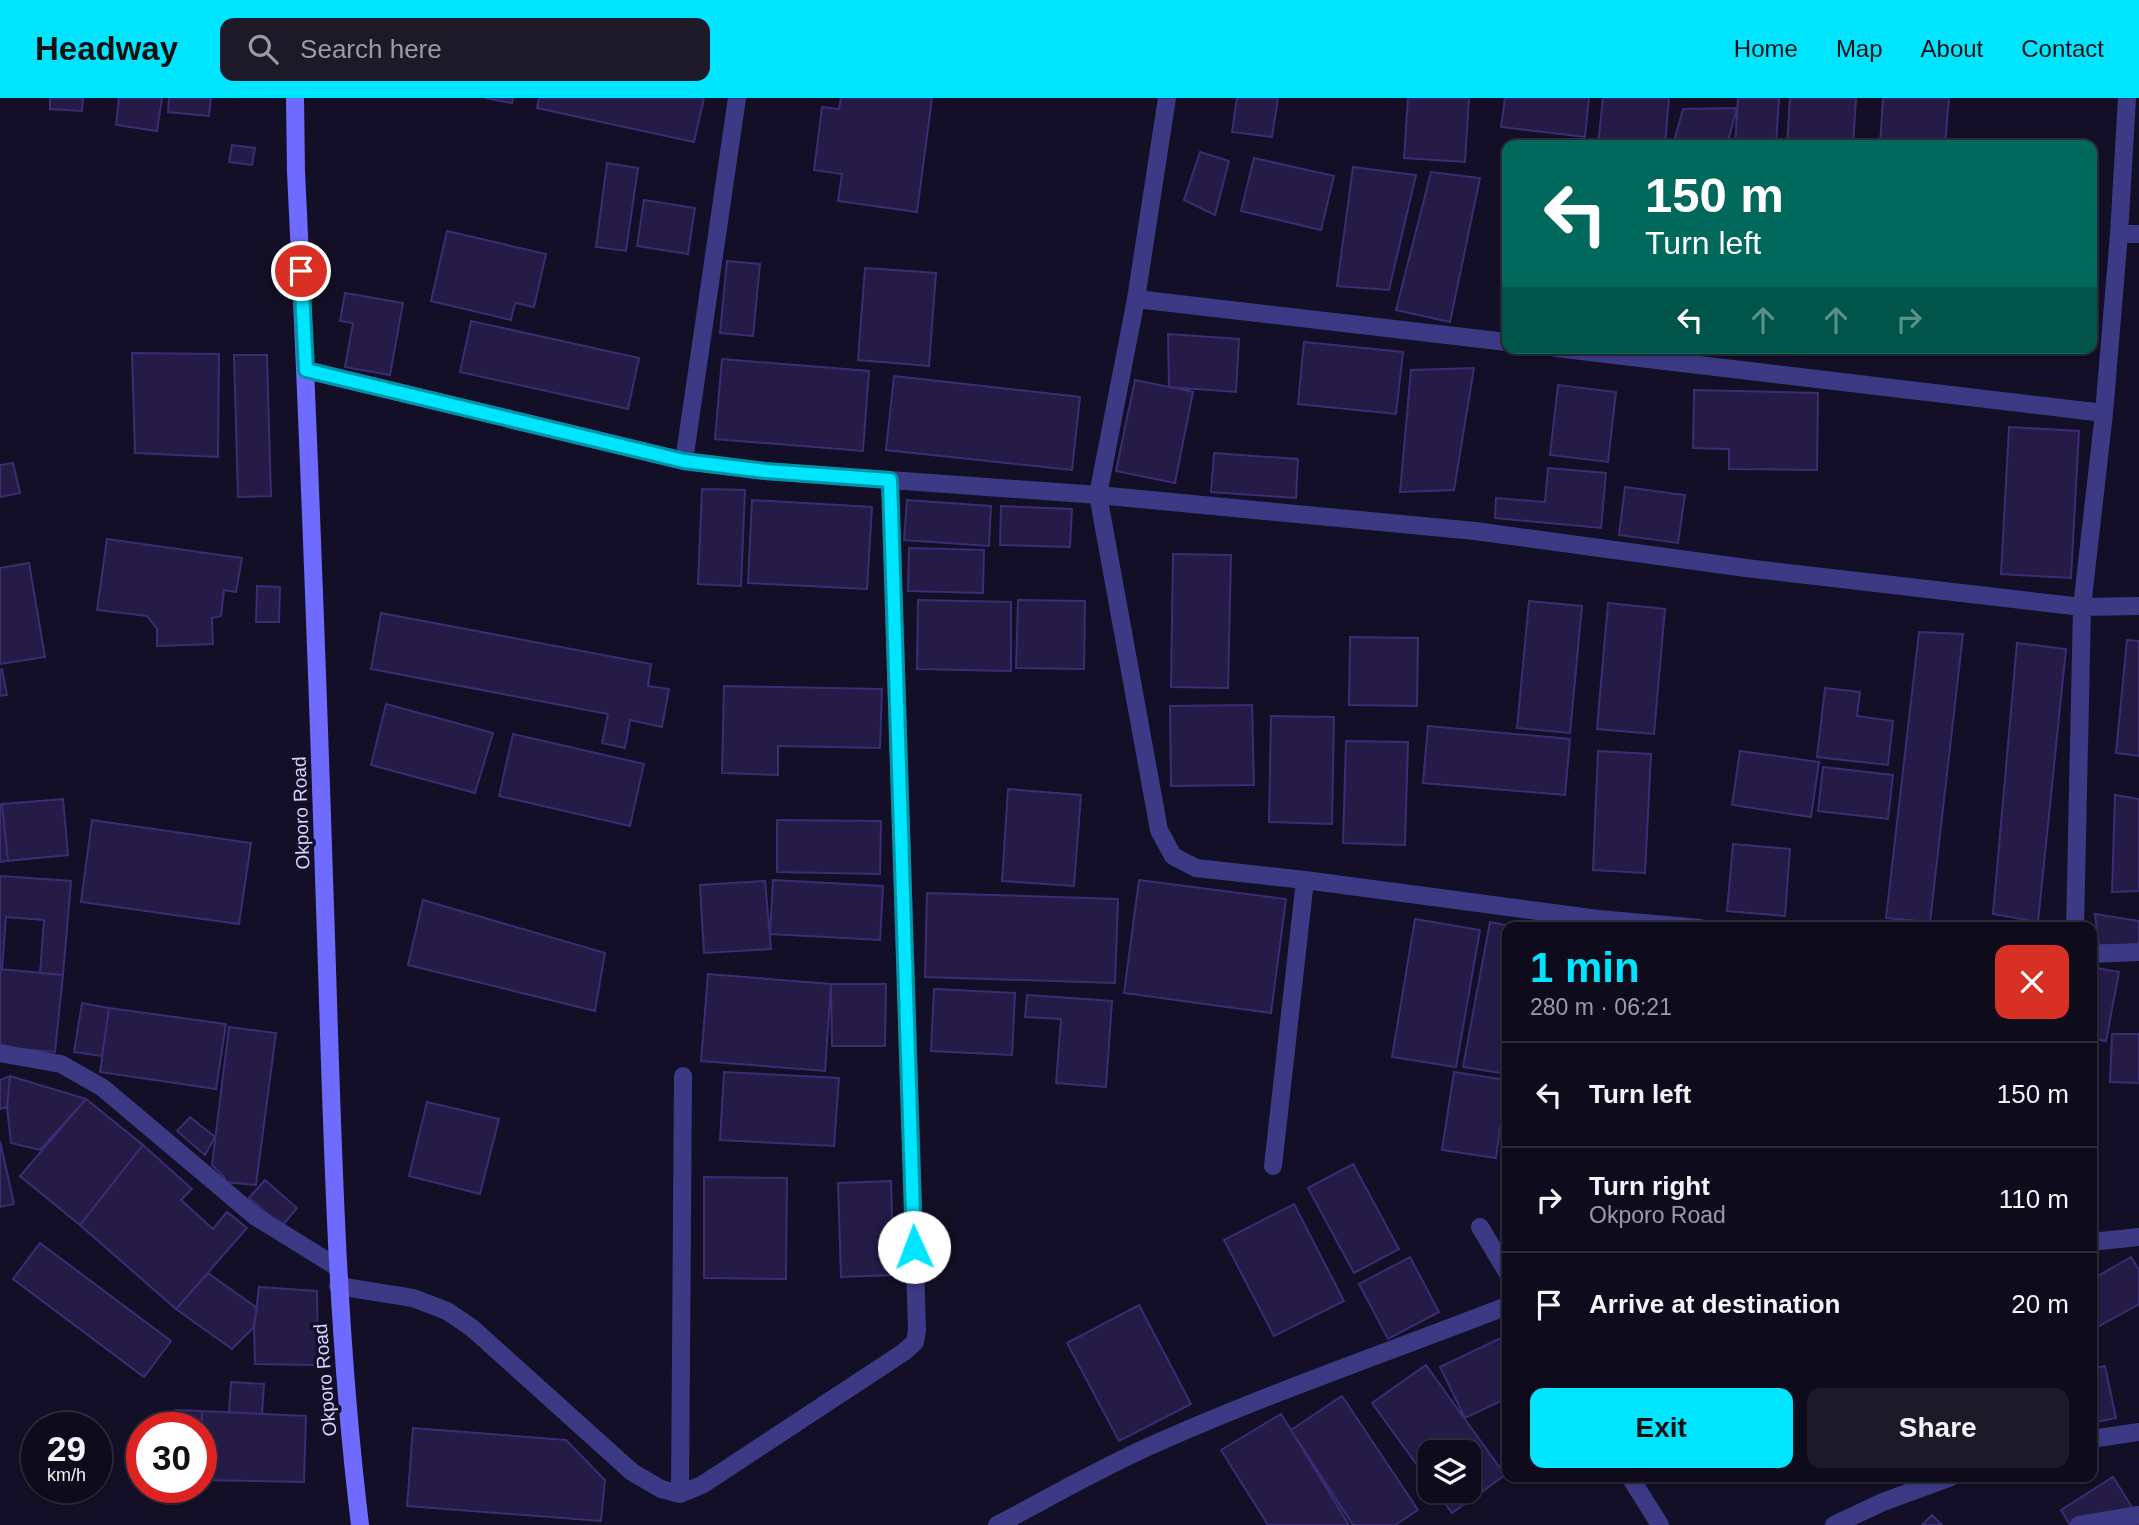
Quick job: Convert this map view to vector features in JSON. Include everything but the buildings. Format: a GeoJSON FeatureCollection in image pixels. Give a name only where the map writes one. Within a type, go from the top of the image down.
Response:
{"type":"FeatureCollection","features":[{"type":"Feature","properties":{"kind":"main road","name":"Okporo Road"},"geometry":{"type":"LineString","coordinates":[[295,98],[337,1267],[360,1525]]}},
{"type":"Feature","properties":{"kind":"street"},"geometry":{"type":"LineString","coordinates":[[684,461],[737,98]]}},
{"type":"Feature","properties":{"kind":"street"},"geometry":{"type":"LineString","coordinates":[[1167,98],[1136,299],[1098,495],[1159,830],[1168,848],[1173,856],[1196,868],[1632,922]]}},
{"type":"Feature","properties":{"kind":"street"},"geometry":{"type":"LineString","coordinates":[[2075,922],[2082,607],[2104,413],[2127,98]]}},
{"type":"Feature","properties":{"kind":"street"},"geometry":{"type":"LineString","coordinates":[[2119,234],[2139,234]]}},
{"type":"Feature","properties":{"kind":"street"},"geometry":{"type":"LineString","coordinates":[[1136,299],[1502,341]]}},
{"type":"Feature","properties":{"kind":"street"},"geometry":{"type":"LineString","coordinates":[[1607,354],[2104,413]]}},
{"type":"Feature","properties":{"kind":"street"},"geometry":{"type":"LineString","coordinates":[[306,370],[684,461],[765,471],[1098,495],[1475,531],[1746,568],[2082,607],[2139,606]]}},
{"type":"Feature","properties":{"kind":"street"},"geometry":{"type":"LineString","coordinates":[[338,1286],[414,1298],[447,1311],[471,1328],[632,1472],[661,1489],[680,1494],[702,1485],[904,1352],[915,1342],[917,1330],[890,480]]}},
{"type":"Feature","properties":{"kind":"street"},"geometry":{"type":"LineString","coordinates":[[1273,1166],[1305,880]]}},
{"type":"Feature","properties":{"kind":"street"},"geometry":{"type":"LineString","coordinates":[[2097,954],[2139,952]]}},
{"type":"Feature","properties":{"kind":"street"},"geometry":{"type":"LineString","coordinates":[[0,1054],[61,1064],[103,1088],[256,1217],[337,1267]]}},
{"type":"Feature","properties":{"kind":"street"},"geometry":{"type":"LineString","coordinates":[[680,1494],[683,1076]]}},
{"type":"Feature","properties":{"kind":"street"},"geometry":{"type":"LineString","coordinates":[[1480,1227],[1502,1264]]}},
{"type":"Feature","properties":{"kind":"street"},"geometry":{"type":"LineString","coordinates":[[2097,1241],[2139,1237]]}},
{"type":"Feature","properties":{"kind":"street"},"geometry":{"type":"LineString","coordinates":[[997,1525],[1160,1441],[1502,1308]]}},
{"type":"Feature","properties":{"kind":"street"},"geometry":{"type":"LineString","coordinates":[[2097,1438],[2139,1432]]}},
{"type":"Feature","properties":{"kind":"street"},"geometry":{"type":"LineString","coordinates":[[1633,1482],[1660,1525]]}},
{"type":"Feature","properties":{"kind":"street"},"geometry":{"type":"LineString","coordinates":[[1834,1525],[1883,1502],[1937,1482]]}},
{"type":"Feature","properties":{"kind":"street"},"geometry":{"type":"LineString","coordinates":[[2079,1525],[2139,1515]]}},
{"type":"Feature","properties":{"kind":"route"},"geometry":{"type":"LineString","coordinates":[[301,271],[306,370],[684,461],[765,471],[890,480],[914,1247]]}}]}
